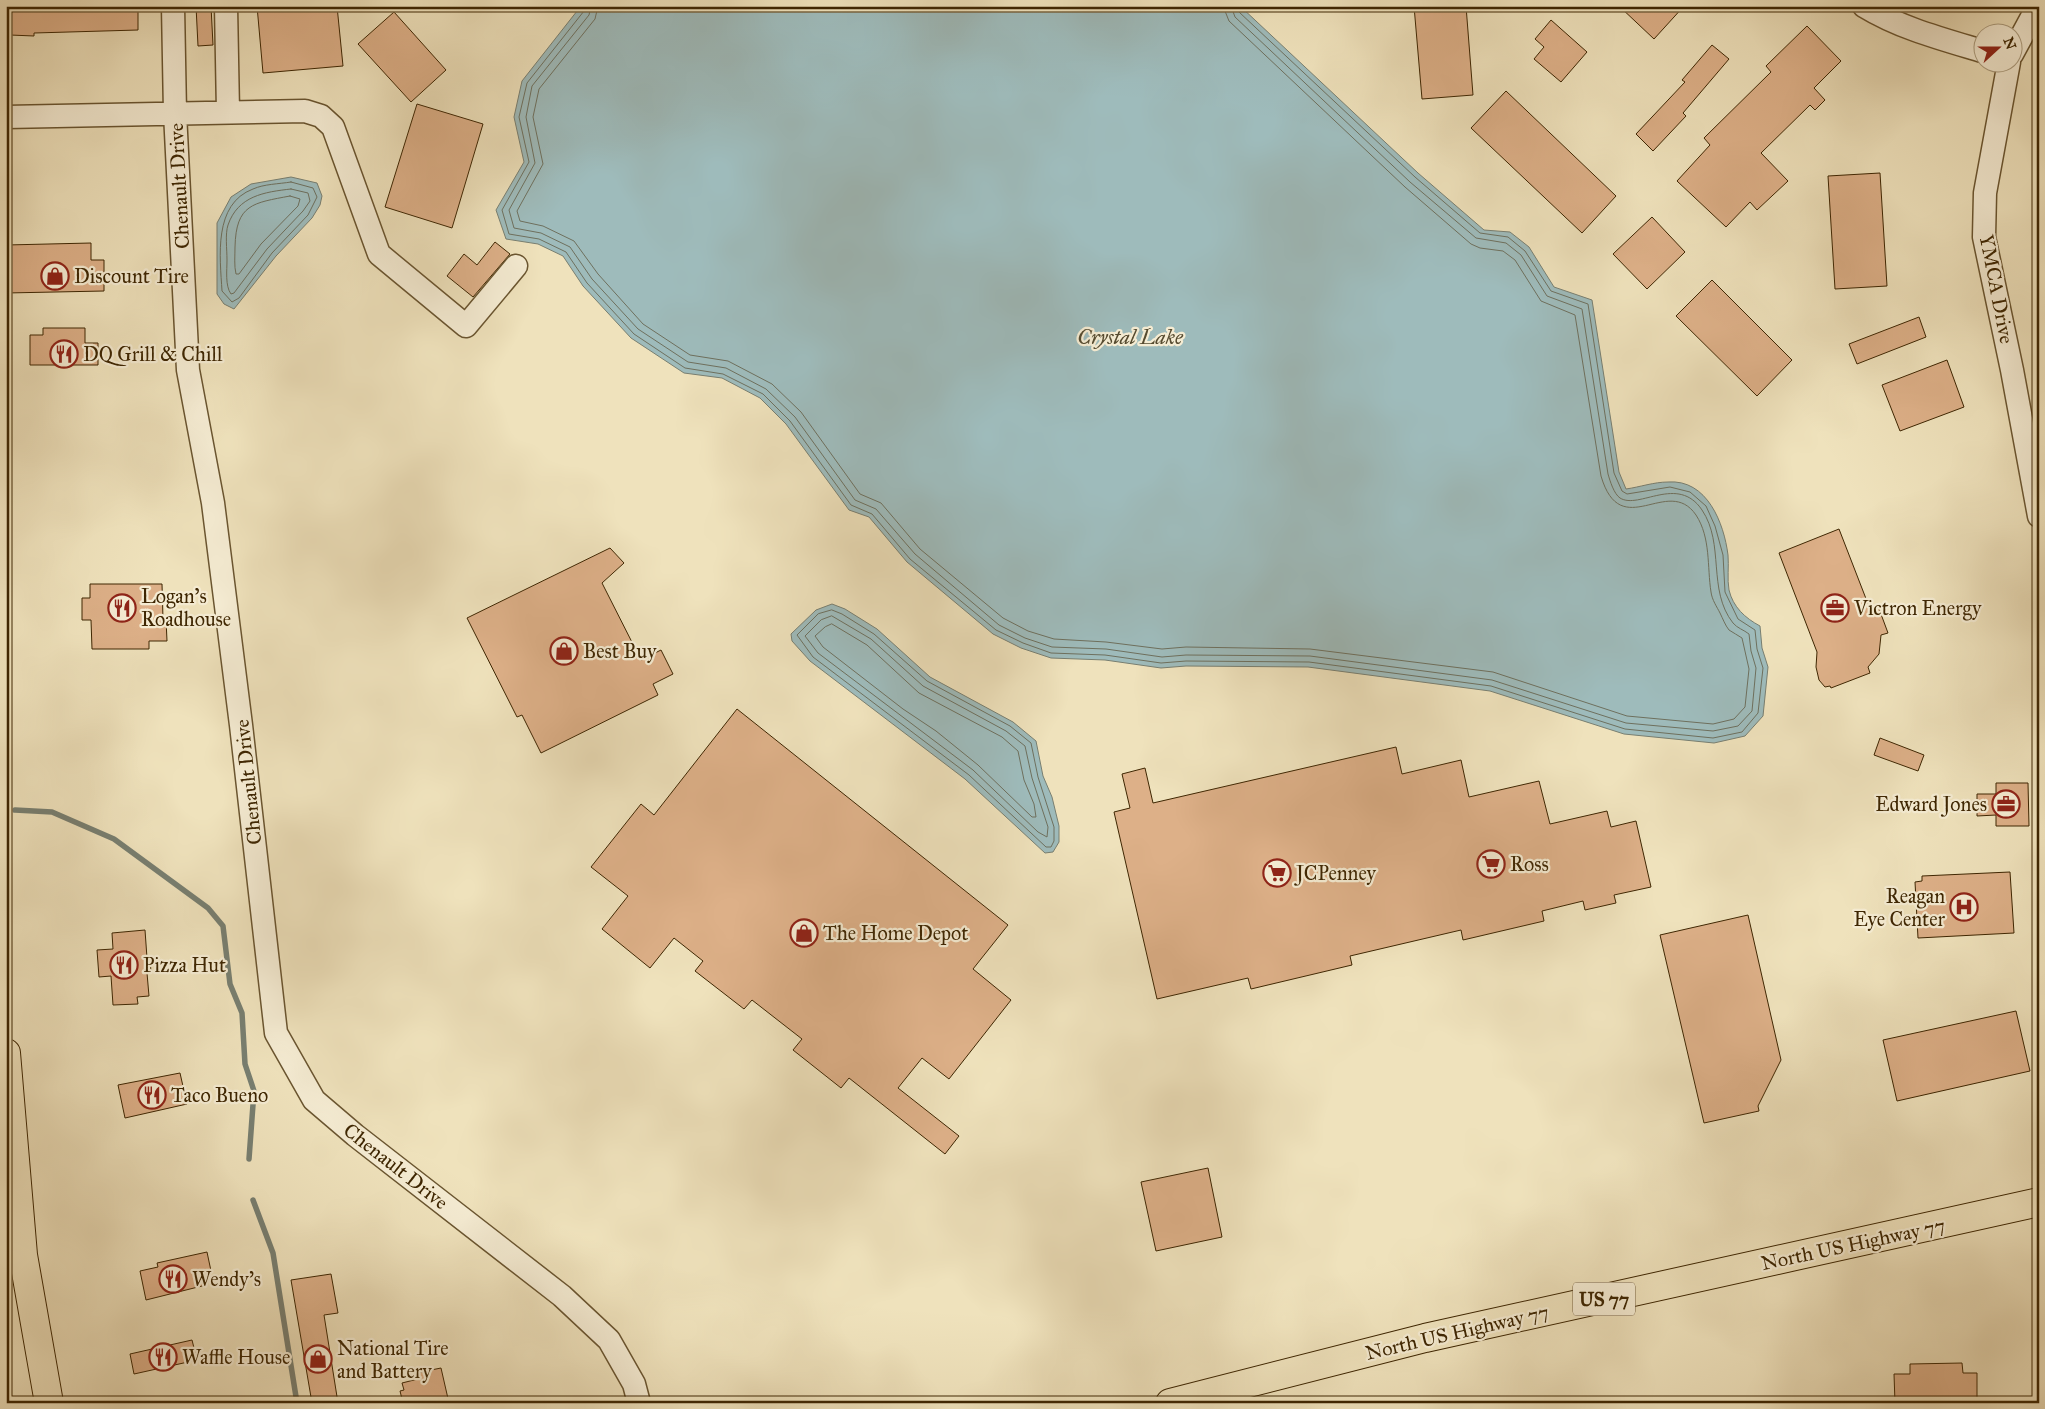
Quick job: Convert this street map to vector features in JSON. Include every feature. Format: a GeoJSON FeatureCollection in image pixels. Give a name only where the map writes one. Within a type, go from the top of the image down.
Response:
{"type":"FeatureCollection","features":[{"type":"Feature","properties":{"kind":"main road"},"geometry":{"type":"LineString","coordinates":[[6,1053],[23,1255],[49,1403]]}},
{"type":"Feature","properties":{"kind":"main road"},"geometry":{"type":"LineString","coordinates":[[6,1129],[14,1158]]}},
{"type":"Feature","properties":{"kind":"main road","name":"North US Highway 77"},"geometry":{"type":"LineString","coordinates":[[1170,1403],[1434,1336],[2039,1202]]}},
{"type":"Feature","properties":{"kind":"street","name":"Chenault Drive"},"geometry":{"type":"LineString","coordinates":[[172,6],[174,113],[188,370],[213,503],[242,725],[276,1033],[314,1100],[355,1135],[562,1296],[609,1340],[634,1384],[639,1403]]}},
{"type":"Feature","properties":{"kind":"street"},"geometry":{"type":"LineString","coordinates":[[226,6],[228,112]]}},
{"type":"Feature","properties":{"kind":"street"},"geometry":{"type":"LineString","coordinates":[[1864,6],[1881,16],[1924,33],[1972,48]]}},
{"type":"Feature","properties":{"kind":"street"},"geometry":{"type":"LineString","coordinates":[[2022,36],[2038,6]]}},
{"type":"Feature","properties":{"kind":"street","name":"YMCA Drive"},"geometry":{"type":"LineString","coordinates":[[2007,72],[1985,193],[1984,237],[2031,431],[2039,516]]}},
{"type":"Feature","properties":{"kind":"street"},"geometry":{"type":"LineString","coordinates":[[6,117],[305,111],[321,116],[333,127],[379,254],[466,326],[516,266]]}},
{"type":"Feature","properties":{"kind":"water","name":"Crystal Lake"},"geometry":{"type":"Polygon","coordinates":[[[581,6],[1240,6],[1418,173],[1484,230],[1510,232],[1529,247],[1554,287],[1592,300],[1619,472],[1626,489],[1663,482],[1682,483],[1703,495],[1711,505],[1718,517],[1726,543],[1728,586],[1733,602],[1749,619],[1760,626],[1762,648],[1768,667],[1763,716],[1745,736],[1714,743],[1624,734],[1490,691],[1308,667],[1186,666],[1161,668],[1105,660],[1051,658],[1021,648],[993,634],[907,562],[869,517],[849,510],[786,424],[760,398],[722,378],[684,373],[631,338],[583,286],[563,256],[538,244],[506,239],[496,210],[524,162],[514,117],[522,81],[581,6]]]}},
{"type":"Feature","properties":{"kind":"water"},"geometry":{"type":"Polygon","coordinates":[[[291,177],[317,183],[322,196],[320,205],[312,218],[276,256],[234,309],[224,304],[217,294],[217,223],[231,197],[251,184],[291,177]]]}},
{"type":"Feature","properties":{"kind":"water"},"geometry":{"type":"Polygon","coordinates":[[[832,604],[845,609],[877,629],[930,677],[1013,722],[1036,741],[1043,776],[1052,797],[1059,826],[1059,842],[1053,852],[1045,853],[965,779],[810,661],[792,641],[791,634],[816,610],[832,604]]]}},
{"type":"Feature","properties":{"kind":"building"},"geometry":{"type":"Polygon","coordinates":[[[138,6],[138,30],[34,33],[34,36],[10,35],[9,7],[138,6]]]}},
{"type":"Feature","properties":{"kind":"building"},"geometry":{"type":"Polygon","coordinates":[[[196,6],[211,6],[213,45],[198,46],[196,6]]]}},
{"type":"Feature","properties":{"kind":"building"},"geometry":{"type":"Polygon","coordinates":[[[257,6],[337,6],[343,66],[263,73],[257,6]]]}},
{"type":"Feature","properties":{"kind":"building"},"geometry":{"type":"Polygon","coordinates":[[[1414,6],[1466,6],[1473,95],[1422,99],[1414,6]]]}},
{"type":"Feature","properties":{"kind":"building"},"geometry":{"type":"Polygon","coordinates":[[[1619,6],[1684,6],[1654,39],[1619,6]]]}},
{"type":"Feature","properties":{"kind":"building"},"geometry":{"type":"Polygon","coordinates":[[[394,12],[446,70],[411,102],[358,44],[394,12]]]}},
{"type":"Feature","properties":{"kind":"building"},"geometry":{"type":"Polygon","coordinates":[[[1551,20],[1587,52],[1561,82],[1534,59],[1544,47],[1535,39],[1551,20]]]}},
{"type":"Feature","properties":{"kind":"building"},"geometry":{"type":"Polygon","coordinates":[[[1807,26],[1841,61],[1814,88],[1825,100],[1815,110],[1810,105],[1761,153],[1788,181],[1757,210],[1750,202],[1726,227],[1677,181],[1710,145],[1704,138],[1771,72],[1766,66],[1807,26]]]}},
{"type":"Feature","properties":{"kind":"building"},"geometry":{"type":"Polygon","coordinates":[[[1712,45],[1729,59],[1683,113],[1686,116],[1653,151],[1636,134],[1685,82],[1682,80],[1712,45]]]}},
{"type":"Feature","properties":{"kind":"building"},"geometry":{"type":"Polygon","coordinates":[[[1506,91],[1616,196],[1582,233],[1471,128],[1506,91]]]}},
{"type":"Feature","properties":{"kind":"building"},"geometry":{"type":"Polygon","coordinates":[[[417,104],[483,124],[452,228],[385,207],[417,104]]]}},
{"type":"Feature","properties":{"kind":"building"},"geometry":{"type":"Polygon","coordinates":[[[1880,173],[1887,286],[1835,289],[1828,176],[1880,173]]]}},
{"type":"Feature","properties":{"kind":"building"},"geometry":{"type":"Polygon","coordinates":[[[1652,217],[1685,252],[1647,289],[1613,254],[1652,217]]]}},
{"type":"Feature","properties":{"kind":"building"},"geometry":{"type":"Polygon","coordinates":[[[495,242],[510,254],[473,297],[447,276],[464,254],[477,265],[495,242]]]}},
{"type":"Feature","properties":{"kind":"building","name":"Discount Tire"},"geometry":{"type":"Polygon","coordinates":[[[91,243],[91,260],[104,260],[104,291],[6,293],[6,245],[91,243]]]}},
{"type":"Feature","properties":{"kind":"building"},"geometry":{"type":"Polygon","coordinates":[[[1712,280],[1792,360],[1757,396],[1676,316],[1712,280]]]}},
{"type":"Feature","properties":{"kind":"building"},"geometry":{"type":"Polygon","coordinates":[[[1919,317],[1926,337],[1857,364],[1849,344],[1919,317]]]}},
{"type":"Feature","properties":{"kind":"building","name":"DQ Grill & Chill"},"geometry":{"type":"Polygon","coordinates":[[[43,328],[85,328],[85,343],[98,343],[98,365],[30,365],[30,335],[43,335],[43,328]]]}},
{"type":"Feature","properties":{"kind":"building"},"geometry":{"type":"Polygon","coordinates":[[[1947,360],[1964,407],[1900,431],[1882,385],[1947,360]]]}},
{"type":"Feature","properties":{"kind":"building","name":"Victron Energy"},"geometry":{"type":"Polygon","coordinates":[[[1839,529],[1870,609],[1878,606],[1888,633],[1881,635],[1879,654],[1868,667],[1870,673],[1831,688],[1830,686],[1825,687],[1819,680],[1816,667],[1817,652],[1779,553],[1839,529]]]}},
{"type":"Feature","properties":{"kind":"building","name":"Best Buy"},"geometry":{"type":"Polygon","coordinates":[[[610,548],[624,563],[602,583],[641,660],[661,650],[673,674],[653,684],[658,695],[541,753],[522,715],[517,717],[467,618],[610,548]]]}},
{"type":"Feature","properties":{"kind":"building","name":"Logan's Roadhouse"},"geometry":{"type":"Polygon","coordinates":[[[90,584],[162,584],[163,619],[166,619],[167,641],[149,641],[149,649],[92,649],[91,620],[82,620],[82,598],[90,598],[90,584]]]}},
{"type":"Feature","properties":{"kind":"building","name":"The Home Depot"},"geometry":{"type":"Polygon","coordinates":[[[737,709],[1008,925],[973,969],[1011,1000],[949,1079],[922,1058],[898,1088],[959,1136],[945,1154],[849,1078],[841,1088],[793,1050],[802,1039],[752,1000],[744,1009],[695,971],[703,961],[674,938],[650,968],[602,929],[628,896],[591,867],[641,804],[654,815],[737,709]]]}},
{"type":"Feature","properties":{"kind":"building"},"geometry":{"type":"Polygon","coordinates":[[[1880,738],[1924,755],[1918,771],[1874,755],[1880,738]]]}},
{"type":"Feature","properties":{"kind":"building","name":"JCPenney"},"geometry":{"type":"Polygon","coordinates":[[[1396,747],[1402,774],[1461,760],[1469,797],[1539,781],[1550,824],[1607,811],[1611,827],[1636,821],[1651,887],[1614,895],[1616,903],[1585,910],[1583,901],[1542,911],[1544,921],[1463,940],[1461,930],[1350,956],[1352,965],[1251,989],[1248,978],[1157,999],[1114,812],[1130,808],[1122,774],[1145,768],[1153,803],[1396,747]]]}},
{"type":"Feature","properties":{"kind":"building","name":"Edward Jones"},"geometry":{"type":"Polygon","coordinates":[[[1996,783],[2028,783],[2029,826],[1996,826],[1996,815],[1977,816],[1977,794],[1996,794],[1996,783]]]}},
{"type":"Feature","properties":{"kind":"building","name":"Reagan Eye Center"},"geometry":{"type":"Polygon","coordinates":[[[2010,872],[2014,933],[1918,938],[1915,882],[1922,881],[1922,876],[2010,872]]]}},
{"type":"Feature","properties":{"kind":"building"},"geometry":{"type":"Polygon","coordinates":[[[1748,915],[1781,1060],[1758,1106],[1759,1111],[1704,1123],[1660,935],[1748,915]]]}},
{"type":"Feature","properties":{"kind":"building","name":"Pizza Hut"},"geometry":{"type":"Polygon","coordinates":[[[145,930],[147,958],[150,958],[151,973],[147,973],[149,996],[137,997],[138,1004],[113,1005],[111,976],[99,977],[97,950],[113,949],[112,933],[145,930]]]}},
{"type":"Feature","properties":{"kind":"building"},"geometry":{"type":"Polygon","coordinates":[[[2016,1011],[2030,1071],[1897,1101],[1883,1040],[2016,1011]]]}},
{"type":"Feature","properties":{"kind":"building","name":"Taco Bueno"},"geometry":{"type":"Polygon","coordinates":[[[180,1073],[187,1104],[125,1118],[118,1085],[180,1073]]]}},
{"type":"Feature","properties":{"kind":"building"},"geometry":{"type":"Polygon","coordinates":[[[1208,1168],[1222,1237],[1156,1251],[1141,1182],[1208,1168]]]}},
{"type":"Feature","properties":{"kind":"building","name":"Wendy's"},"geometry":{"type":"Polygon","coordinates":[[[207,1252],[211,1271],[203,1273],[206,1285],[146,1300],[140,1271],[158,1267],[157,1263],[207,1252]]]}},
{"type":"Feature","properties":{"kind":"building","name":"National Tire and Battery"},"geometry":{"type":"Polygon","coordinates":[[[331,1274],[338,1313],[324,1315],[338,1403],[312,1403],[291,1280],[331,1274]]]}},
{"type":"Feature","properties":{"kind":"building","name":"Waffle House"},"geometry":{"type":"Polygon","coordinates":[[[192,1340],[197,1360],[134,1374],[130,1354],[192,1340]]]}},
{"type":"Feature","properties":{"kind":"building"},"geometry":{"type":"Polygon","coordinates":[[[1962,1363],[1963,1373],[1977,1373],[1977,1403],[1895,1403],[1894,1374],[1910,1374],[1910,1364],[1962,1363]]]}},
{"type":"Feature","properties":{"kind":"building"},"geometry":{"type":"Polygon","coordinates":[[[441,1368],[449,1403],[403,1403],[400,1391],[404,1390],[402,1383],[418,1379],[416,1373],[441,1368]]]}},
{"type":"Feature","properties":{"kind":"waterway"},"geometry":{"type":"LineString","coordinates":[[15,810],[52,812],[114,839],[208,908],[223,926],[230,984],[242,1013],[245,1064],[254,1091],[249,1159]]}},
{"type":"Feature","properties":{"kind":"waterway"},"geometry":{"type":"LineString","coordinates":[[253,1200],[273,1253],[297,1403]]}},
{"type":"Feature","properties":{"kind":"place","name":"Discount Tire"},"geometry":{"type":"Point","coordinates":[55,276]}},
{"type":"Feature","properties":{"kind":"place","name":"DQ Grill & Chill"},"geometry":{"type":"Point","coordinates":[64,354]}},
{"type":"Feature","properties":{"kind":"place","name":"Logan's Roadhouse"},"geometry":{"type":"Point","coordinates":[122,608]}},
{"type":"Feature","properties":{"kind":"place","name":"Victron Energy"},"geometry":{"type":"Point","coordinates":[1835,608]}},
{"type":"Feature","properties":{"kind":"place","name":"Best Buy"},"geometry":{"type":"Point","coordinates":[564,651]}},
{"type":"Feature","properties":{"kind":"place","name":"Edward Jones"},"geometry":{"type":"Point","coordinates":[2006,804]}},
{"type":"Feature","properties":{"kind":"place","name":"Ross"},"geometry":{"type":"Point","coordinates":[1491,864]}},
{"type":"Feature","properties":{"kind":"place","name":"JCPenney"},"geometry":{"type":"Point","coordinates":[1277,873]}},
{"type":"Feature","properties":{"kind":"place","name":"Reagan Eye Center"},"geometry":{"type":"Point","coordinates":[1964,907]}},
{"type":"Feature","properties":{"kind":"place","name":"The Home Depot"},"geometry":{"type":"Point","coordinates":[804,933]}},
{"type":"Feature","properties":{"kind":"place","name":"Pizza Hut"},"geometry":{"type":"Point","coordinates":[124,965]}},
{"type":"Feature","properties":{"kind":"place","name":"Taco Bueno"},"geometry":{"type":"Point","coordinates":[152,1095]}},
{"type":"Feature","properties":{"kind":"place","name":"Wendy's"},"geometry":{"type":"Point","coordinates":[173,1279]}},
{"type":"Feature","properties":{"kind":"place","name":"Waffle House"},"geometry":{"type":"Point","coordinates":[163,1357]}},
{"type":"Feature","properties":{"kind":"place","name":"National Tire and Battery"},"geometry":{"type":"Point","coordinates":[318,1359]}}]}
